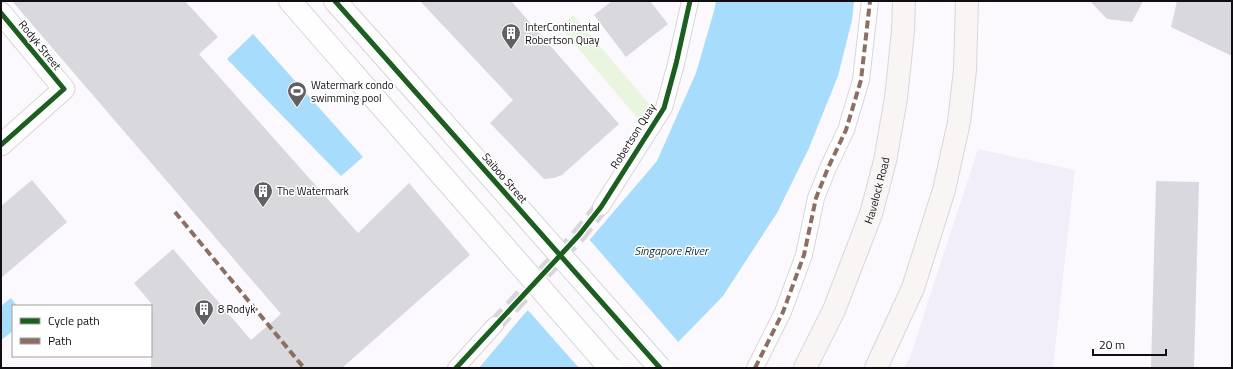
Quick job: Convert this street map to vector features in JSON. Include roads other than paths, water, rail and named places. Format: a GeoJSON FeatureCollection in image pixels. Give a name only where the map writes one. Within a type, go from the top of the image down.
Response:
{"type":"FeatureCollection","features":[{"type":"Feature","properties":{"kind":"main road","name":"Havelock Road"},"geometry":{"type":"LineString","coordinates":[[805,368],[834,310],[871,214],[883,169],[896,98],[903,32],[904,1]]}},
{"type":"Feature","properties":{"kind":"main road"},"geometry":{"type":"LineString","coordinates":[[876,368],[913,288],[944,190],[959,122],[965,70],[967,1]]}},
{"type":"Feature","properties":{"kind":"street"},"geometry":{"type":"LineString","coordinates":[[290,1],[610,368]]}},
{"type":"Feature","properties":{"kind":"street","name":"Saiboo Street"},"geometry":{"type":"LineString","coordinates":[[335,1],[660,368]]}},
{"type":"Feature","properties":{"kind":"street","name":"Robertson Quay"},"geometry":{"type":"LineString","coordinates":[[601,207],[664,108],[676,64],[690,1]]}},
{"type":"Feature","properties":{"kind":"street"},"geometry":{"type":"LineString","coordinates":[[755,368],[783,312],[804,255],[816,198],[846,130],[861,80],[870,1]]}},
{"type":"Feature","properties":{"kind":"street","name":"Rodyk Street"},"geometry":{"type":"LineString","coordinates":[[1,13],[64,89],[1,145]]}},
{"type":"Feature","properties":{"kind":"street"},"geometry":{"type":"LineString","coordinates":[[456,368],[495,325]]}},
{"type":"Feature","properties":{"kind":"water","name":"Singapore River"},"geometry":{"type":"Polygon","coordinates":[[[716,1],[854,1],[852,20],[838,76],[809,148],[777,213],[723,296],[653,368],[479,368],[657,161],[696,73],[716,1]]]}},
{"type":"Feature","properties":{"kind":"water","name":"Watermark condo swimming pool"},"geometry":{"type":"Polygon","coordinates":[[[253,34],[363,157],[341,176],[227,59],[253,34]]]}},
{"type":"Feature","properties":{"kind":"water"},"geometry":{"type":"Polygon","coordinates":[[[11,298],[16,305],[12,305],[12,332],[1,340],[1,306],[11,298]]]}},
{"type":"Feature","properties":{"kind":"tunnel"},"geometry":{"type":"LineString","coordinates":[[495,325],[579,235],[601,207]]}},
{"type":"Feature","properties":{"kind":"place","name":"InterContinental Robertson Quay"},"geometry":{"type":"Point","coordinates":[511,50]}},
{"type":"Feature","properties":{"kind":"place","name":"Watermark condo swimming pool"},"geometry":{"type":"Point","coordinates":[297,108]}},
{"type":"Feature","properties":{"kind":"place","name":"The Watermark"},"geometry":{"type":"Point","coordinates":[263,208]}},
{"type":"Feature","properties":{"kind":"place","name":"8 Rodyk"},"geometry":{"type":"Point","coordinates":[204,326]}}]}
